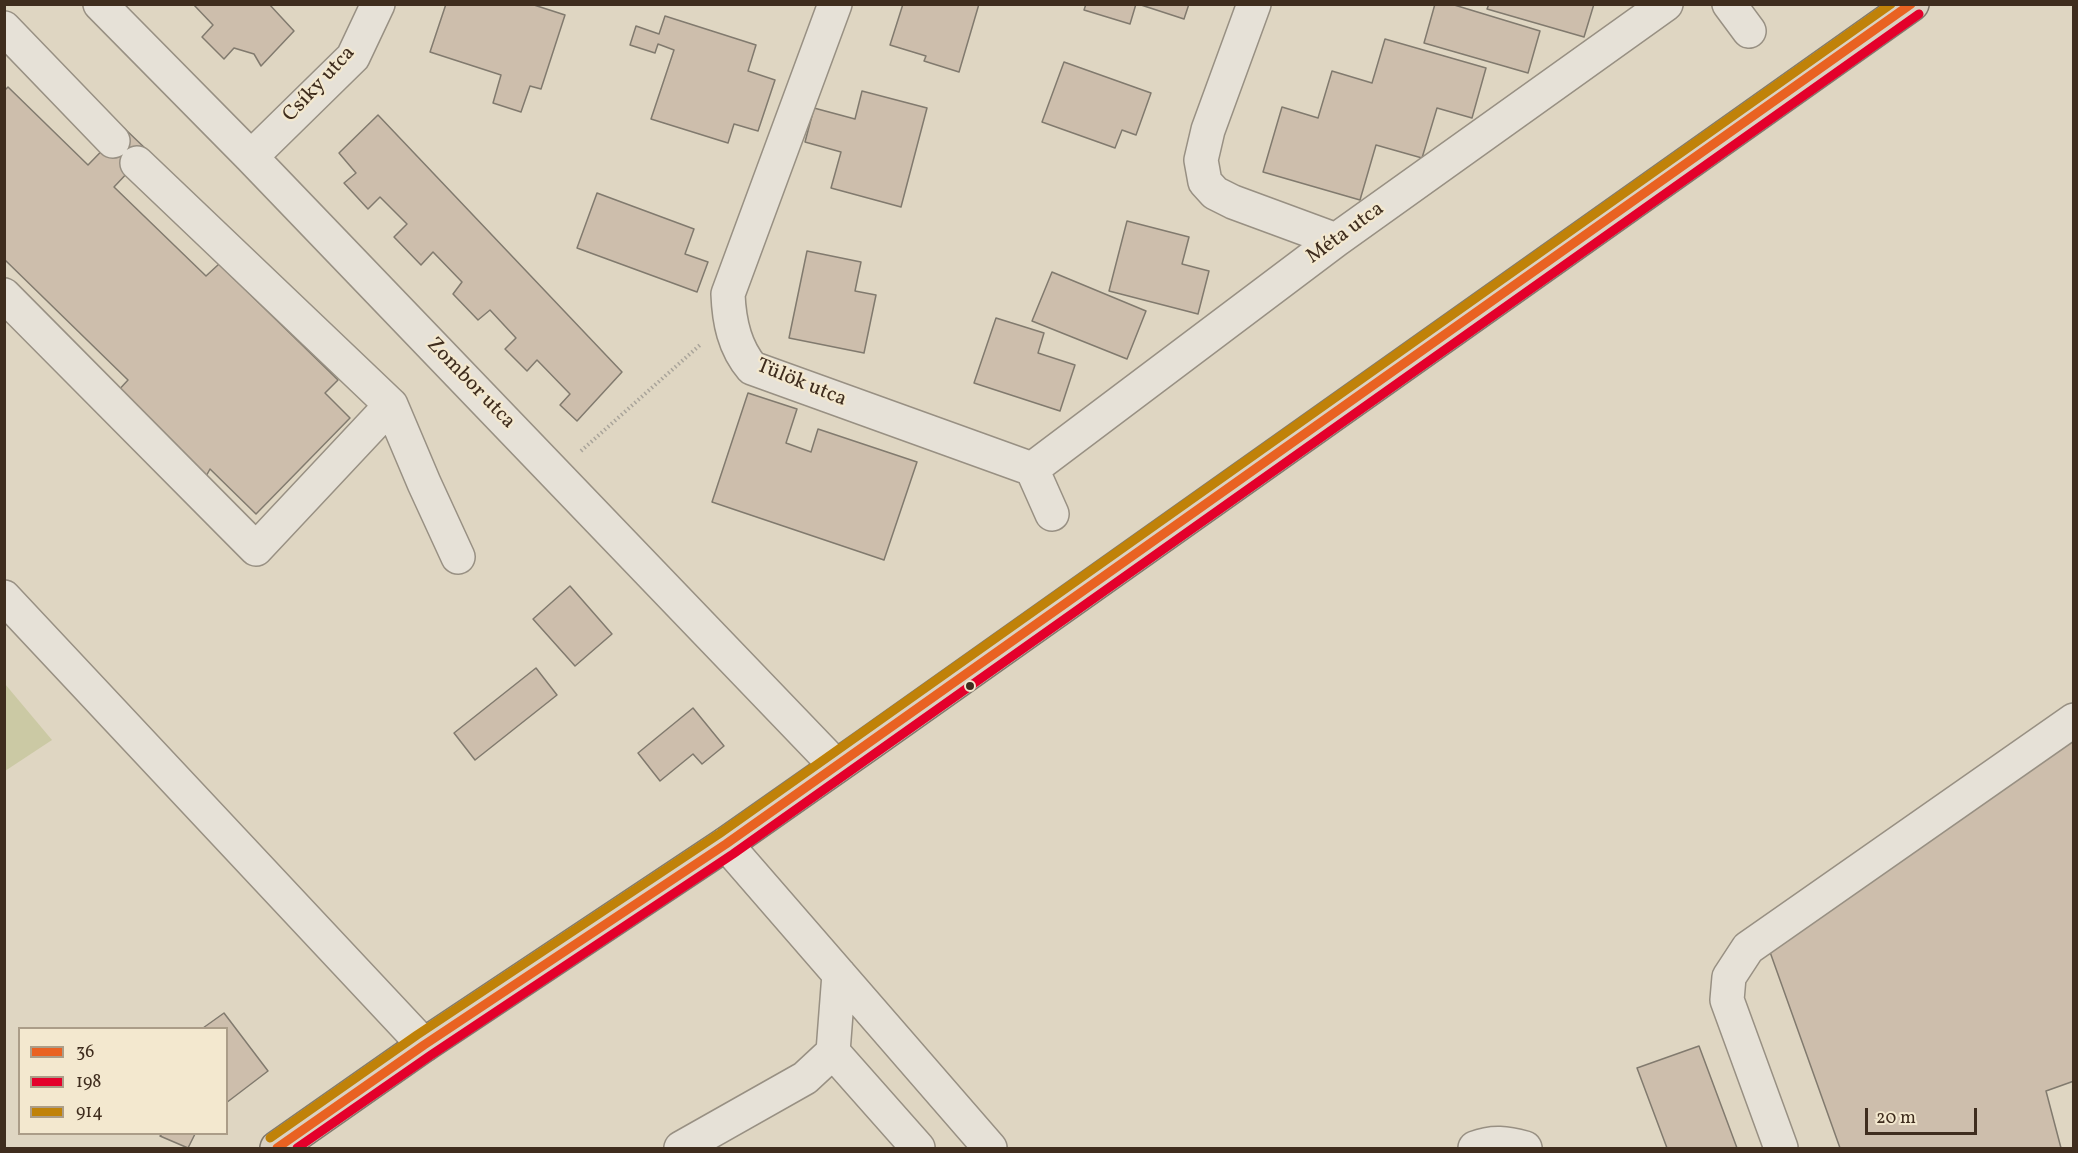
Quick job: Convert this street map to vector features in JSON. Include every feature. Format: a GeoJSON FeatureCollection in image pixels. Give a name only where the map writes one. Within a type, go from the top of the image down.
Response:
{"type":"FeatureCollection","features":[{"type":"Feature","properties":{"kind":"main road"},"geometry":{"type":"LineString","coordinates":[[277,1149],[424,1045],[726,844],[1912,4]]}},
{"type":"Feature","properties":{"kind":"street","name":"Zombor utca"},"geometry":{"type":"LineString","coordinates":[[100,4],[251,157],[836,766]]}},
{"type":"Feature","properties":{"kind":"street","name":"Csíky utca"},"geometry":{"type":"LineString","coordinates":[[251,157],[352,57],[378,4]]}},
{"type":"Feature","properties":{"kind":"street","name":"Tülök utca"},"geometry":{"type":"LineString","coordinates":[[835,4],[728,294],[729,321],[744,358],[752,368],[1032,469]]}},
{"type":"Feature","properties":{"kind":"street"},"geometry":{"type":"LineString","coordinates":[[1254,4],[1208,129],[1201,160],[1205,182],[1215,193],[1233,202],[1336,240]]}},
{"type":"Feature","properties":{"kind":"street","name":"Méta utca"},"geometry":{"type":"LineString","coordinates":[[1032,469],[1336,240],[1666,4]]}},
{"type":"Feature","properties":{"kind":"street"},"geometry":{"type":"LineString","coordinates":[[1729,4],[1749,31]]}},
{"type":"Feature","properties":{"kind":"street"},"geometry":{"type":"LineString","coordinates":[[4,28],[113,141]]}},
{"type":"Feature","properties":{"kind":"street"},"geometry":{"type":"LineString","coordinates":[[137,163],[391,405],[459,557]]}},
{"type":"Feature","properties":{"kind":"street"},"geometry":{"type":"LineString","coordinates":[[4,295],[256,549],[391,405]]}},
{"type":"Feature","properties":{"kind":"street"},"geometry":{"type":"LineString","coordinates":[[1032,469],[1052,514]]}},
{"type":"Feature","properties":{"kind":"street"},"geometry":{"type":"LineString","coordinates":[[9,609],[424,1045]]}},
{"type":"Feature","properties":{"kind":"street"},"geometry":{"type":"LineString","coordinates":[[1780,1149],[1727,1000],[1729,977],[1748,948],[2073,720]]}},
{"type":"Feature","properties":{"kind":"street"},"geometry":{"type":"LineString","coordinates":[[726,844],[990,1149]]}},
{"type":"Feature","properties":{"kind":"street"},"geometry":{"type":"LineString","coordinates":[[681,1149],[805,1078],[833,1052],[839,974]]}},
{"type":"Feature","properties":{"kind":"street"},"geometry":{"type":"LineString","coordinates":[[833,1052],[918,1149]]}},
{"type":"Feature","properties":{"kind":"street"},"geometry":{"type":"LineString","coordinates":[[1475,1149],[1489,1143],[1515,1145],[1525,1149]]}},
{"type":"Feature","properties":{"kind":"path"},"geometry":{"type":"LineString","coordinates":[[556,473],[729,321]]}},
{"type":"Feature","properties":{"kind":"shaded area"},"geometry":{"type":"Polygon","coordinates":[[[5,684],[52,740],[4,771],[5,684]]]}},
{"type":"Feature","properties":{"kind":"building"},"geometry":{"type":"Polygon","coordinates":[[[193,4],[269,4],[294,31],[261,66],[254,54],[234,48],[224,59],[202,37],[213,25],[193,4]]]}},
{"type":"Feature","properties":{"kind":"building"},"geometry":{"type":"Polygon","coordinates":[[[446,4],[531,4],[565,15],[541,89],[530,86],[521,112],[493,103],[501,75],[430,52],[446,4]]]}},
{"type":"Feature","properties":{"kind":"building"},"geometry":{"type":"Polygon","coordinates":[[[903,4],[979,4],[959,72],[924,61],[926,56],[890,45],[903,4]]]}},
{"type":"Feature","properties":{"kind":"building"},"geometry":{"type":"Polygon","coordinates":[[[1086,4],[1136,4],[1130,24],[1084,10],[1086,4]]]}},
{"type":"Feature","properties":{"kind":"building"},"geometry":{"type":"Polygon","coordinates":[[[1138,4],[1189,4],[1184,19],[1138,4]]]}},
{"type":"Feature","properties":{"kind":"building"},"geometry":{"type":"Polygon","coordinates":[[[1435,4],[1451,4],[1540,31],[1528,73],[1424,43],[1435,4]]]}},
{"type":"Feature","properties":{"kind":"building"},"geometry":{"type":"Polygon","coordinates":[[[1489,4],[1594,4],[1584,37],[1487,9],[1489,4]]]}},
{"type":"Feature","properties":{"kind":"building"},"geometry":{"type":"Polygon","coordinates":[[[665,16],[756,45],[748,71],[775,80],[758,131],[734,124],[728,143],[651,119],[674,50],[658,44],[655,53],[630,45],[636,26],[659,34],[665,16]]]}},
{"type":"Feature","properties":{"kind":"building"},"geometry":{"type":"Polygon","coordinates":[[[1385,39],[1486,68],[1472,118],[1437,108],[1422,158],[1376,145],[1360,200],[1263,172],[1282,107],[1318,118],[1332,71],[1372,83],[1385,39]]]}},
{"type":"Feature","properties":{"kind":"building"},"geometry":{"type":"Polygon","coordinates":[[[1064,62],[1151,93],[1136,135],[1122,130],[1115,148],[1042,122],[1064,62]]]}},
{"type":"Feature","properties":{"kind":"building"},"geometry":{"type":"Polygon","coordinates":[[[8,87],[88,165],[124,128],[148,151],[114,187],[206,276],[219,264],[338,380],[325,393],[350,418],[256,514],[210,469],[204,480],[116,393],[128,380],[4,259],[4,91],[8,87]]]}},
{"type":"Feature","properties":{"kind":"building"},"geometry":{"type":"Polygon","coordinates":[[[862,91],[927,108],[901,207],[831,188],[841,152],[805,142],[814,108],[855,119],[862,91]]]}},
{"type":"Feature","properties":{"kind":"building"},"geometry":{"type":"Polygon","coordinates":[[[378,115],[622,372],[577,421],[560,405],[570,394],[537,360],[527,371],[505,349],[516,338],[490,310],[478,320],[453,294],[462,282],[433,252],[421,265],[394,237],[407,224],[380,197],[368,209],[344,183],[356,173],[339,153],[378,115]]]}},
{"type":"Feature","properties":{"kind":"building"},"geometry":{"type":"Polygon","coordinates":[[[597,193],[694,229],[685,254],[708,262],[697,292],[577,248],[597,193]]]}},
{"type":"Feature","properties":{"kind":"building"},"geometry":{"type":"Polygon","coordinates":[[[1127,221],[1189,237],[1182,264],[1209,271],[1198,314],[1109,291],[1127,221]]]}},
{"type":"Feature","properties":{"kind":"building"},"geometry":{"type":"Polygon","coordinates":[[[807,251],[861,262],[855,291],[876,295],[864,353],[789,338],[807,251]]]}},
{"type":"Feature","properties":{"kind":"building"},"geometry":{"type":"Polygon","coordinates":[[[1052,272],[1146,311],[1127,359],[1032,321],[1052,272]]]}},
{"type":"Feature","properties":{"kind":"building"},"geometry":{"type":"Polygon","coordinates":[[[996,318],[1044,333],[1038,353],[1075,365],[1060,411],[974,383],[996,318]]]}},
{"type":"Feature","properties":{"kind":"building"},"geometry":{"type":"Polygon","coordinates":[[[748,393],[797,409],[786,443],[811,452],[818,429],[917,462],[884,560],[712,502],[748,393]]]}},
{"type":"Feature","properties":{"kind":"building"},"geometry":{"type":"Polygon","coordinates":[[[570,586],[612,634],[575,666],[533,619],[570,586]]]}},
{"type":"Feature","properties":{"kind":"building"},"geometry":{"type":"Polygon","coordinates":[[[536,668],[557,695],[475,760],[454,733],[536,668]]]}},
{"type":"Feature","properties":{"kind":"building"},"geometry":{"type":"Polygon","coordinates":[[[693,708],[724,746],[702,764],[693,754],[660,781],[638,753],[693,708]]]}},
{"type":"Feature","properties":{"kind":"building"},"geometry":{"type":"Polygon","coordinates":[[[2074,739],[2074,1081],[2046,1091],[2061,1148],[1840,1148],[1770,952],[2074,739]]]}},
{"type":"Feature","properties":{"kind":"building"},"geometry":{"type":"Polygon","coordinates":[[[224,1013],[268,1071],[228,1101],[228,1027],[204,1027],[224,1013]]]}},
{"type":"Feature","properties":{"kind":"building"},"geometry":{"type":"Polygon","coordinates":[[[1699,1046],[1737,1148],[1667,1148],[1637,1068],[1699,1046]]]}},
{"type":"Feature","properties":{"kind":"building"},"geometry":{"type":"Polygon","coordinates":[[[161,1135],[194,1135],[188,1148],[161,1135]]]}},
{"type":"Feature","properties":{"kind":"transit line","name":"914"},"geometry":{"type":"LineString","coordinates":[[270,1138],[417,1035],[719,834],[1891,4]]}},
{"type":"Feature","properties":{"kind":"transit line","name":"36"},"geometry":{"type":"LineString","coordinates":[[277,1148],[424,1045],[726,844],[1911,4]]}},
{"type":"Feature","properties":{"kind":"transit line","name":"198"},"geometry":{"type":"LineString","coordinates":[[297,1148],[431,1055],[733,854],[1919,14]]}}]}
